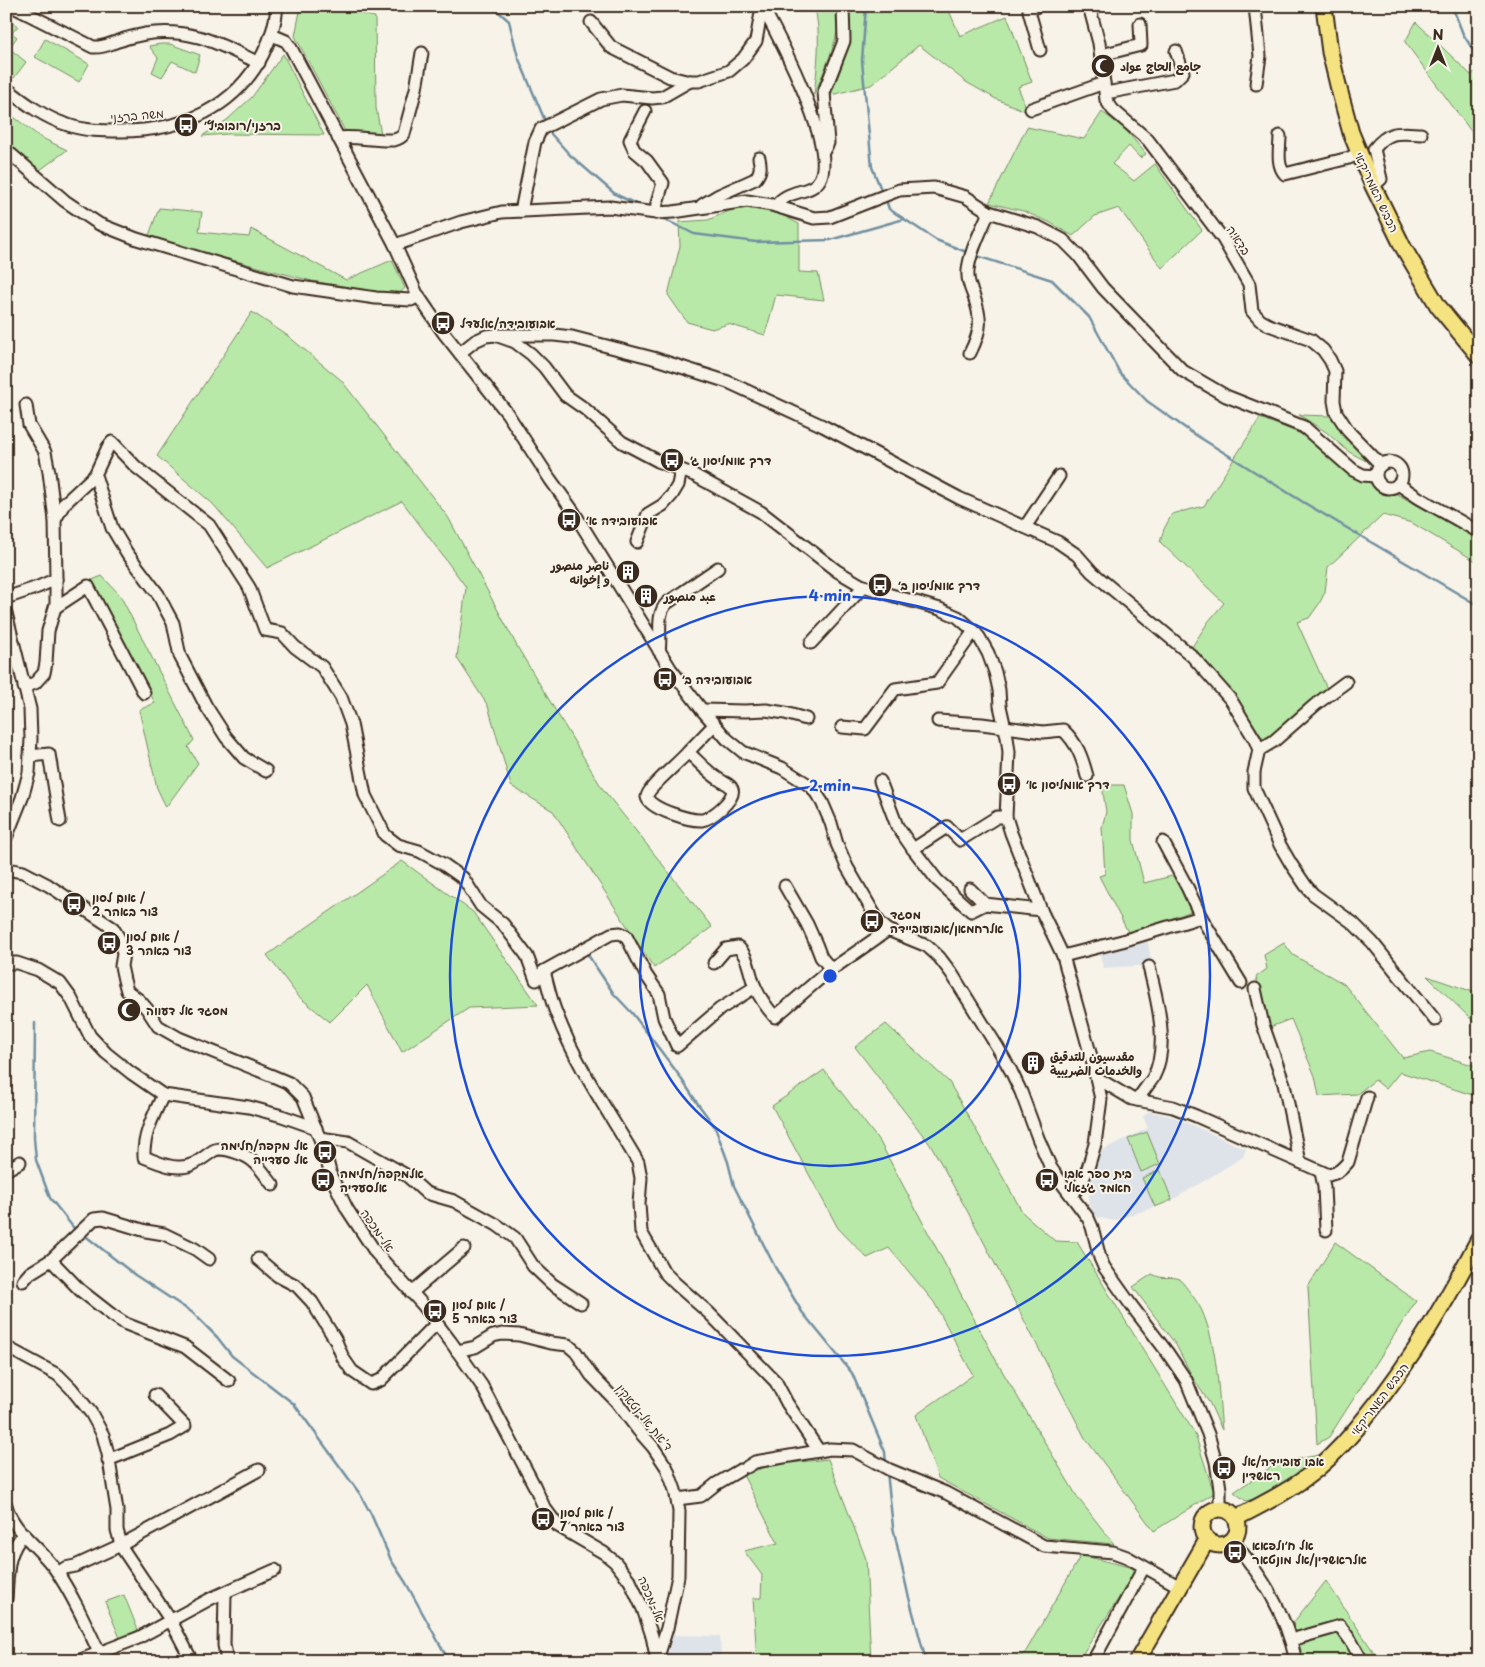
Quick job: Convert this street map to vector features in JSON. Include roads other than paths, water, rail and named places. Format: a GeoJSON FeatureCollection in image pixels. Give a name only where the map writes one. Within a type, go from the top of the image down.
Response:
{"type":"FeatureCollection","features":[{"type":"Feature","properties":{"kind":"main road","name":"הכביש האמריקאי"},"geometry":{"type":"LineString","coordinates":[[1324,6],[1330,52],[1351,133],[1373,186],[1403,248],[1438,306],[1479,356]]}},
{"type":"Feature","properties":{"kind":"main road","name":"הכביש האמריקאי"},"geometry":{"type":"LineString","coordinates":[[1236,1518],[1302,1481],[1340,1450],[1386,1392],[1421,1341],[1445,1302],[1479,1239]]}},
{"type":"Feature","properties":{"kind":"main road"},"geometry":{"type":"LineString","coordinates":[[1220,1509],[1229,1512],[1236,1518],[1238,1530],[1232,1540],[1222,1545],[1207,1540],[1202,1529],[1202,1523],[1208,1513],[1220,1509]]}},
{"type":"Feature","properties":{"kind":"main road"},"geometry":{"type":"LineString","coordinates":[[1137,1661],[1207,1540]]}},
{"type":"Feature","properties":{"kind":"street"},"geometry":{"type":"LineString","coordinates":[[12,6],[92,47],[103,48],[122,39],[176,32],[204,38],[259,63]]}},
{"type":"Feature","properties":{"kind":"street","name":"משה ברזני"},"geometry":{"type":"LineString","coordinates":[[6,88],[27,104],[68,125],[81,129],[106,131],[144,130],[161,128],[194,119],[212,110],[240,88],[259,63],[272,35],[277,6]]}},
{"type":"Feature","properties":{"kind":"street"},"geometry":{"type":"LineString","coordinates":[[823,152],[828,143],[824,92],[844,42],[843,6]]}},
{"type":"Feature","properties":{"kind":"street"},"geometry":{"type":"LineString","coordinates":[[1037,6],[1029,11],[1040,50]]}},
{"type":"Feature","properties":{"kind":"street","name":"בדאיה"},"geometry":{"type":"LineString","coordinates":[[1089,6],[1099,43],[1106,100],[1113,110],[1148,140],[1223,239],[1249,284],[1252,311],[1260,320],[1269,325],[1311,340],[1323,350],[1335,371],[1334,401],[1336,412],[1378,470]]}},
{"type":"Feature","properties":{"kind":"street"},"geometry":{"type":"LineString","coordinates":[[1255,6],[1260,56],[1256,84]]}},
{"type":"Feature","properties":{"kind":"street"},"geometry":{"type":"LineString","coordinates":[[762,7],[791,60],[823,152],[823,172],[819,181],[809,188],[784,196],[776,206]]}},
{"type":"Feature","properties":{"kind":"street"},"geometry":{"type":"LineString","coordinates":[[591,22],[611,47],[670,77],[699,81],[729,71],[743,59],[756,41],[762,7]]}},
{"type":"Feature","properties":{"kind":"street"},"geometry":{"type":"LineString","coordinates":[[1101,55],[1141,45],[1140,24]]}},
{"type":"Feature","properties":{"kind":"street"},"geometry":{"type":"LineString","coordinates":[[272,35],[286,41],[291,48],[395,245],[419,296],[507,413],[550,480],[573,511],[659,652],[702,710],[727,739],[743,752],[782,768],[812,786],[831,822],[837,844],[847,867],[879,922],[888,930],[927,946],[939,957],[952,974],[1002,1056],[1021,1092],[1051,1168],[1088,1218],[1104,1267],[1186,1380],[1208,1434],[1216,1462],[1220,1489],[1220,1509]]}},
{"type":"Feature","properties":{"kind":"street"},"geometry":{"type":"LineString","coordinates":[[1031,109],[1105,88],[1175,80],[1183,72],[1176,51]]}},
{"type":"Feature","properties":{"kind":"street"},"geometry":{"type":"LineString","coordinates":[[338,138],[393,140],[400,138],[404,134],[416,89],[422,53]]}},
{"type":"Feature","properties":{"kind":"street"},"geometry":{"type":"LineString","coordinates":[[521,211],[536,142],[541,129],[602,99],[622,95],[662,97],[690,81]]}},
{"type":"Feature","properties":{"kind":"street"},"geometry":{"type":"LineString","coordinates":[[645,111],[630,140],[634,150],[646,160],[663,183],[656,203],[656,213]]}},
{"type":"Feature","properties":{"kind":"street"},"geometry":{"type":"LineString","coordinates":[[1373,186],[1381,179],[1374,149],[1383,138],[1398,133],[1421,134]]}},
{"type":"Feature","properties":{"kind":"street"},"geometry":{"type":"LineString","coordinates":[[1280,136],[1279,164],[1285,174],[1349,158],[1359,153]]}},
{"type":"Feature","properties":{"kind":"street"},"geometry":{"type":"LineString","coordinates":[[6,150],[65,201],[99,224],[137,240],[293,286],[376,298],[411,300],[419,296]]}},
{"type":"Feature","properties":{"kind":"street"},"geometry":{"type":"LineString","coordinates":[[696,209],[720,195],[755,179],[761,167],[759,158]]}},
{"type":"Feature","properties":{"kind":"street"},"geometry":{"type":"LineString","coordinates":[[395,245],[461,222],[502,212],[610,207],[656,213],[747,201],[776,206],[814,218],[830,218],[899,190],[934,188],[966,197],[989,212],[1038,227],[1063,240],[1078,255],[1103,288],[1183,371],[1226,396],[1304,427],[1353,470],[1363,475],[1378,470],[1389,462],[1397,465],[1402,476],[1398,484],[1391,488],[1384,488],[1379,484],[1378,470]]}},
{"type":"Feature","properties":{"kind":"street"},"geometry":{"type":"LineString","coordinates":[[970,353],[977,338],[980,325],[978,308],[967,272],[970,259],[989,212]]}},
{"type":"Feature","properties":{"kind":"street"},"geometry":{"type":"LineString","coordinates":[[495,335],[515,342],[531,354],[544,367],[565,395],[585,408],[622,442],[658,461],[694,475],[761,512],[837,571],[864,586],[940,609],[958,617],[974,631],[988,653],[995,672],[1005,727],[1009,752],[1006,817],[1041,910],[1063,956],[1097,1078],[1101,1099],[1095,1144],[1085,1175],[1072,1196]]}},
{"type":"Feature","properties":{"kind":"street"},"geometry":{"type":"LineString","coordinates":[[460,353],[474,341],[486,336],[554,335],[572,337],[653,358],[728,382],[822,426],[959,498],[1058,542],[1077,555],[1092,572],[1192,656],[1230,700],[1255,740],[1259,750],[1254,772],[1254,788],[1280,844],[1306,886],[1324,903],[1353,923],[1372,942],[1435,1020]]}},
{"type":"Feature","properties":{"kind":"street"},"geometry":{"type":"LineString","coordinates":[[24,687],[35,683],[44,673],[48,630],[56,607],[55,520],[49,472],[45,452],[36,440],[29,425],[26,405]]}},
{"type":"Feature","properties":{"kind":"street"},"geometry":{"type":"LineString","coordinates":[[55,520],[64,504],[96,475],[112,442],[136,467],[209,526],[249,587],[265,630],[282,633],[295,647],[322,667],[341,698],[351,724],[365,795],[384,835],[398,845],[419,851],[464,878],[481,906],[503,924],[527,956],[536,980],[544,971],[611,934],[620,933],[626,936],[658,994],[664,1018],[677,1046],[720,1009],[755,987]]}},
{"type":"Feature","properties":{"kind":"street"},"geometry":{"type":"LineString","coordinates":[[637,542],[648,514],[663,505],[672,495],[678,485],[681,470]]}},
{"type":"Feature","properties":{"kind":"street"},"geometry":{"type":"LineString","coordinates":[[96,475],[112,528],[158,594],[173,623],[180,656],[206,706],[226,737],[244,758],[266,771]]}},
{"type":"Feature","properties":{"kind":"street"},"geometry":{"type":"LineString","coordinates":[[1025,527],[1059,476]]}},
{"type":"Feature","properties":{"kind":"street"},"geometry":{"type":"LineString","coordinates":[[1398,484],[1479,532]]}},
{"type":"Feature","properties":{"kind":"street"},"geometry":{"type":"LineString","coordinates":[[659,652],[662,608],[718,568]]}},
{"type":"Feature","properties":{"kind":"street"},"geometry":{"type":"LineString","coordinates":[[6,598],[56,579]]}},
{"type":"Feature","properties":{"kind":"street"},"geometry":{"type":"LineString","coordinates":[[56,607],[88,586],[144,693]]}},
{"type":"Feature","properties":{"kind":"street"},"geometry":{"type":"LineString","coordinates":[[811,643],[864,586]]}},
{"type":"Feature","properties":{"kind":"street"},"geometry":{"type":"LineString","coordinates":[[6,613],[30,709],[29,773],[22,798],[6,838]]}},
{"type":"Feature","properties":{"kind":"street"},"geometry":{"type":"LineString","coordinates":[[842,727],[865,730],[895,689],[936,683],[974,631]]}},
{"type":"Feature","properties":{"kind":"street"},"geometry":{"type":"LineString","coordinates":[[1259,750],[1274,741],[1315,705],[1346,682]]}},
{"type":"Feature","properties":{"kind":"street"},"geometry":{"type":"LineString","coordinates":[[702,710],[766,710],[806,719]]}},
{"type":"Feature","properties":{"kind":"street"},"geometry":{"type":"LineString","coordinates":[[938,721],[1043,732],[1063,730],[1073,739],[1082,757],[1087,776]]}},
{"type":"Feature","properties":{"kind":"street"},"geometry":{"type":"LineString","coordinates":[[688,752],[732,788],[732,796],[726,805],[711,817],[702,820],[675,816],[649,802],[647,795],[651,787],[680,762],[688,752],[714,725]]}},
{"type":"Feature","properties":{"kind":"street"},"geometry":{"type":"LineString","coordinates":[[30,756],[49,754],[60,822]]}},
{"type":"Feature","properties":{"kind":"street"},"geometry":{"type":"LineString","coordinates":[[880,781],[897,826],[937,880],[971,911],[985,904],[1041,910]]}},
{"type":"Feature","properties":{"kind":"street"},"geometry":{"type":"LineString","coordinates":[[913,848],[947,827],[960,840],[997,817],[1006,817]]}},
{"type":"Feature","properties":{"kind":"street"},"geometry":{"type":"LineString","coordinates":[[1163,842],[1201,917],[1241,983]]}},
{"type":"Feature","properties":{"kind":"street","name":"אל-מכפה"},"geometry":{"type":"LineString","coordinates":[[6,869],[23,872],[48,885],[113,928],[120,940],[123,954],[121,966],[128,991],[147,1008],[158,1026],[179,1038],[288,1083],[303,1097],[324,1149],[332,1176],[347,1209],[376,1253],[410,1293],[423,1305],[482,1386],[502,1421],[544,1507],[558,1526],[604,1553],[615,1562],[630,1581],[643,1609],[652,1636],[657,1661]]}},
{"type":"Feature","properties":{"kind":"street"},"geometry":{"type":"LineString","coordinates":[[785,886],[807,924],[820,957],[831,970]]}},
{"type":"Feature","properties":{"kind":"street"},"geometry":{"type":"LineString","coordinates":[[970,889],[985,904]]}},
{"type":"Feature","properties":{"kind":"street"},"geometry":{"type":"LineString","coordinates":[[1063,956],[1122,941],[1201,917]]}},
{"type":"Feature","properties":{"kind":"street"},"geometry":{"type":"LineString","coordinates":[[714,963],[726,949],[738,946],[744,953],[755,987],[766,1006],[776,1017],[831,970],[888,930]]}},
{"type":"Feature","properties":{"kind":"street"},"geometry":{"type":"LineString","coordinates":[[6,963],[16,963],[38,970],[60,984],[71,998],[90,1036],[106,1053],[130,1073],[163,1095],[249,1107],[282,1116],[318,1133],[348,1142],[406,1175],[426,1193],[454,1202],[498,1225],[515,1238],[532,1266],[552,1284],[581,1303]]}},
{"type":"Feature","properties":{"kind":"street"},"geometry":{"type":"LineString","coordinates":[[1137,1100],[1153,1077],[1160,1057],[1158,1002],[1148,967]]}},
{"type":"Feature","properties":{"kind":"street"},"geometry":{"type":"LineString","coordinates":[[544,971],[557,1016],[576,1054],[638,1162],[641,1178],[638,1204],[641,1232],[664,1272],[709,1313],[776,1382],[787,1403],[819,1451]]}},
{"type":"Feature","properties":{"kind":"street"},"geometry":{"type":"LineString","coordinates":[[1255,989],[1263,1025],[1284,1084],[1300,1162]]}},
{"type":"Feature","properties":{"kind":"street"},"geometry":{"type":"LineString","coordinates":[[1097,1078],[1120,1093],[1137,1100],[1173,1107],[1196,1116],[1329,1175],[1335,1174],[1348,1162],[1368,1097]]}},
{"type":"Feature","properties":{"kind":"street"},"geometry":{"type":"LineString","coordinates":[[163,1095],[147,1130],[144,1156],[166,1165],[179,1167],[191,1165],[215,1149],[221,1149],[253,1161],[273,1185]]}},
{"type":"Feature","properties":{"kind":"street"},"geometry":{"type":"LineString","coordinates":[[6,1170],[20,1162]]}},
{"type":"Feature","properties":{"kind":"street"},"geometry":{"type":"LineString","coordinates":[[1321,1172],[1324,1187],[1326,1230]]}},
{"type":"Feature","properties":{"kind":"street"},"geometry":{"type":"LineString","coordinates":[[23,1281],[30,1273],[50,1260],[94,1219],[103,1218],[146,1231],[164,1234],[195,1249],[209,1259]]}},
{"type":"Feature","properties":{"kind":"street"},"geometry":{"type":"LineString","coordinates":[[410,1293],[464,1248]]}},
{"type":"Feature","properties":{"kind":"street"},"geometry":{"type":"LineString","coordinates":[[258,1258],[278,1276],[298,1286],[312,1302],[352,1371],[371,1384],[382,1380],[436,1324]]}},
{"type":"Feature","properties":{"kind":"street"},"geometry":{"type":"LineString","coordinates":[[50,1260],[80,1290],[112,1315],[126,1324],[185,1347],[229,1381]]}},
{"type":"Feature","properties":{"kind":"street","name":"ד'את אל-נטאקין"},"geometry":{"type":"LineString","coordinates":[[457,1351],[475,1347],[493,1336],[502,1334],[519,1335],[568,1345],[576,1352],[591,1375],[616,1401],[638,1430],[654,1447],[667,1468],[675,1490],[679,1510],[678,1576],[657,1661]]}},
{"type":"Feature","properties":{"kind":"street"},"geometry":{"type":"LineString","coordinates":[[6,1347],[58,1375],[72,1388],[91,1413],[103,1435],[117,1510],[117,1530],[121,1545],[144,1583],[171,1621],[192,1661]]}},
{"type":"Feature","properties":{"kind":"street"},"geometry":{"type":"LineString","coordinates":[[108,1460],[170,1435],[186,1426],[155,1395]]}},
{"type":"Feature","properties":{"kind":"street"},"geometry":{"type":"LineString","coordinates":[[677,1498],[702,1496],[716,1484],[755,1462],[830,1449],[852,1450],[890,1470],[946,1493],[1044,1546],[1113,1552],[1180,1587]]}},
{"type":"Feature","properties":{"kind":"street"},"geometry":{"type":"LineString","coordinates":[[58,1573],[65,1568],[75,1566],[121,1545],[259,1470]]}},
{"type":"Feature","properties":{"kind":"street"},"geometry":{"type":"LineString","coordinates":[[7,1508],[16,1525],[42,1552],[58,1573],[68,1589],[101,1656]]}},
{"type":"Feature","properties":{"kind":"street"},"geometry":{"type":"LineString","coordinates":[[6,1599],[10,1554],[24,1534]]}},
{"type":"Feature","properties":{"kind":"street"},"geometry":{"type":"LineString","coordinates":[[1232,1540],[1256,1570],[1276,1601],[1292,1640],[1296,1661]]}},
{"type":"Feature","properties":{"kind":"street"},"geometry":{"type":"LineString","coordinates":[[1093,1661],[1144,1567]]}},
{"type":"Feature","properties":{"kind":"street"},"geometry":{"type":"LineString","coordinates":[[78,1661],[101,1656],[225,1593],[275,1570]]}},
{"type":"Feature","properties":{"kind":"street"},"geometry":{"type":"LineString","coordinates":[[225,1593],[224,1646],[227,1661]]}},
{"type":"Feature","properties":{"kind":"street"},"geometry":{"type":"LineString","coordinates":[[1292,1640],[1340,1626],[1362,1661]]}},
{"type":"Feature","properties":{"kind":"waterway"},"geometry":{"type":"LineString","coordinates":[[492,6],[509,21],[518,57],[546,123]]}},
{"type":"Feature","properties":{"kind":"waterway"},"geometry":{"type":"LineString","coordinates":[[866,6],[862,61],[872,167],[882,192]]}},
{"type":"Feature","properties":{"kind":"waterway"},"geometry":{"type":"LineString","coordinates":[[1452,6],[1463,34],[1479,59]]}},
{"type":"Feature","properties":{"kind":"waterway"},"geometry":{"type":"LineString","coordinates":[[548,128],[570,155],[615,194],[640,206]]}},
{"type":"Feature","properties":{"kind":"waterway"},"geometry":{"type":"LineString","coordinates":[[886,200],[889,209],[936,240],[969,253]]}},
{"type":"Feature","properties":{"kind":"waterway"},"geometry":{"type":"LineString","coordinates":[[660,217],[694,234],[756,242],[830,240],[904,219]]}},
{"type":"Feature","properties":{"kind":"waterway"},"geometry":{"type":"LineString","coordinates":[[974,255],[1052,280],[1089,317],[1120,373],[1147,401],[1191,432],[1303,502],[1479,606]]}},
{"type":"Feature","properties":{"kind":"waterway"},"geometry":{"type":"LineString","coordinates":[[586,952],[614,994],[632,1013],[715,1127],[728,1162],[734,1186],[775,1267],[802,1312],[852,1373],[885,1452],[886,1464]]}},
{"type":"Feature","properties":{"kind":"waterway"},"geometry":{"type":"LineString","coordinates":[[35,1023],[34,1138],[36,1160],[50,1198],[78,1231]]}},
{"type":"Feature","properties":{"kind":"waterway"},"geometry":{"type":"LineString","coordinates":[[83,1234],[135,1275],[193,1313],[217,1337],[232,1356],[294,1404],[360,1494],[391,1560],[406,1583],[449,1661]]}},
{"type":"Feature","properties":{"kind":"waterway"},"geometry":{"type":"LineString","coordinates":[[887,1472],[893,1527],[926,1661]]}},
{"type":"Feature","properties":{"kind":"place","name":"جامع الحاج عواد"},"geometry":{"type":"Point","coordinates":[1103,66]}},
{"type":"Feature","properties":{"kind":"place","name":"ברזני/רובוביץ׳"},"geometry":{"type":"Point","coordinates":[186,125]}},
{"type":"Feature","properties":{"kind":"place","name":"אבועובידה/אלעדל"},"geometry":{"type":"Point","coordinates":[443,323]}},
{"type":"Feature","properties":{"kind":"place","name":"דרך אומליסון ג׳"},"geometry":{"type":"Point","coordinates":[672,460]}},
{"type":"Feature","properties":{"kind":"place","name":"אבועובידה א׳"},"geometry":{"type":"Point","coordinates":[569,520]}},
{"type":"Feature","properties":{"kind":"place","name":"ناصر منصور و إخوانه"},"geometry":{"type":"Point","coordinates":[628,572]}},
{"type":"Feature","properties":{"kind":"place","name":"דרך אומליסון ב׳"},"geometry":{"type":"Point","coordinates":[880,585]}},
{"type":"Feature","properties":{"kind":"place","name":"عبد منصور"},"geometry":{"type":"Point","coordinates":[646,596]}},
{"type":"Feature","properties":{"kind":"place","name":"אבועובידה ב׳"},"geometry":{"type":"Point","coordinates":[665,679]}},
{"type":"Feature","properties":{"kind":"place","name":"דרך אומליסון א׳"},"geometry":{"type":"Point","coordinates":[1009,784]}},
{"type":"Feature","properties":{"kind":"place","name":"אום לסון / צור באהר 2"},"geometry":{"type":"Point","coordinates":[74,904]}},
{"type":"Feature","properties":{"kind":"place","name":"מסגד אלרחמאן/אבועוביידה"},"geometry":{"type":"Point","coordinates":[872,921]}},
{"type":"Feature","properties":{"kind":"place","name":"אום לסון / צור באהר 3"},"geometry":{"type":"Point","coordinates":[109,943]}},
{"type":"Feature","properties":{"kind":"place","name":"מסגד אל דעווה"},"geometry":{"type":"Point","coordinates":[129,1010]}},
{"type":"Feature","properties":{"kind":"place","name":"مقدسيون للتدقيق والخدمات الضريبية"},"geometry":{"type":"Point","coordinates":[1033,1063]}},
{"type":"Feature","properties":{"kind":"place","name":"אל מקפה/חלימה אל סעדייה"},"geometry":{"type":"Point","coordinates":[325,1152]}},
{"type":"Feature","properties":{"kind":"place","name":"אלמקפה/חלימה אלסעדיה"},"geometry":{"type":"Point","coordinates":[323,1180]}},
{"type":"Feature","properties":{"kind":"place","name":"בית ספר אבו חאמד ג׳זאלי"},"geometry":{"type":"Point","coordinates":[1047,1180]}},
{"type":"Feature","properties":{"kind":"place","name":"אום לסון / צור באהר 5"},"geometry":{"type":"Point","coordinates":[435,1311]}},
{"type":"Feature","properties":{"kind":"place","name":"אבו עוביידה/אל ראשדין"},"geometry":{"type":"Point","coordinates":[1224,1468]}},
{"type":"Feature","properties":{"kind":"place","name":"אום לסון / צור באהר 7"},"geometry":{"type":"Point","coordinates":[543,1519]}},
{"type":"Feature","properties":{"kind":"place","name":"אל ח׳ולפאא אלראשדין/אל מונטאר"},"geometry":{"type":"Point","coordinates":[1235,1552]}}]}
